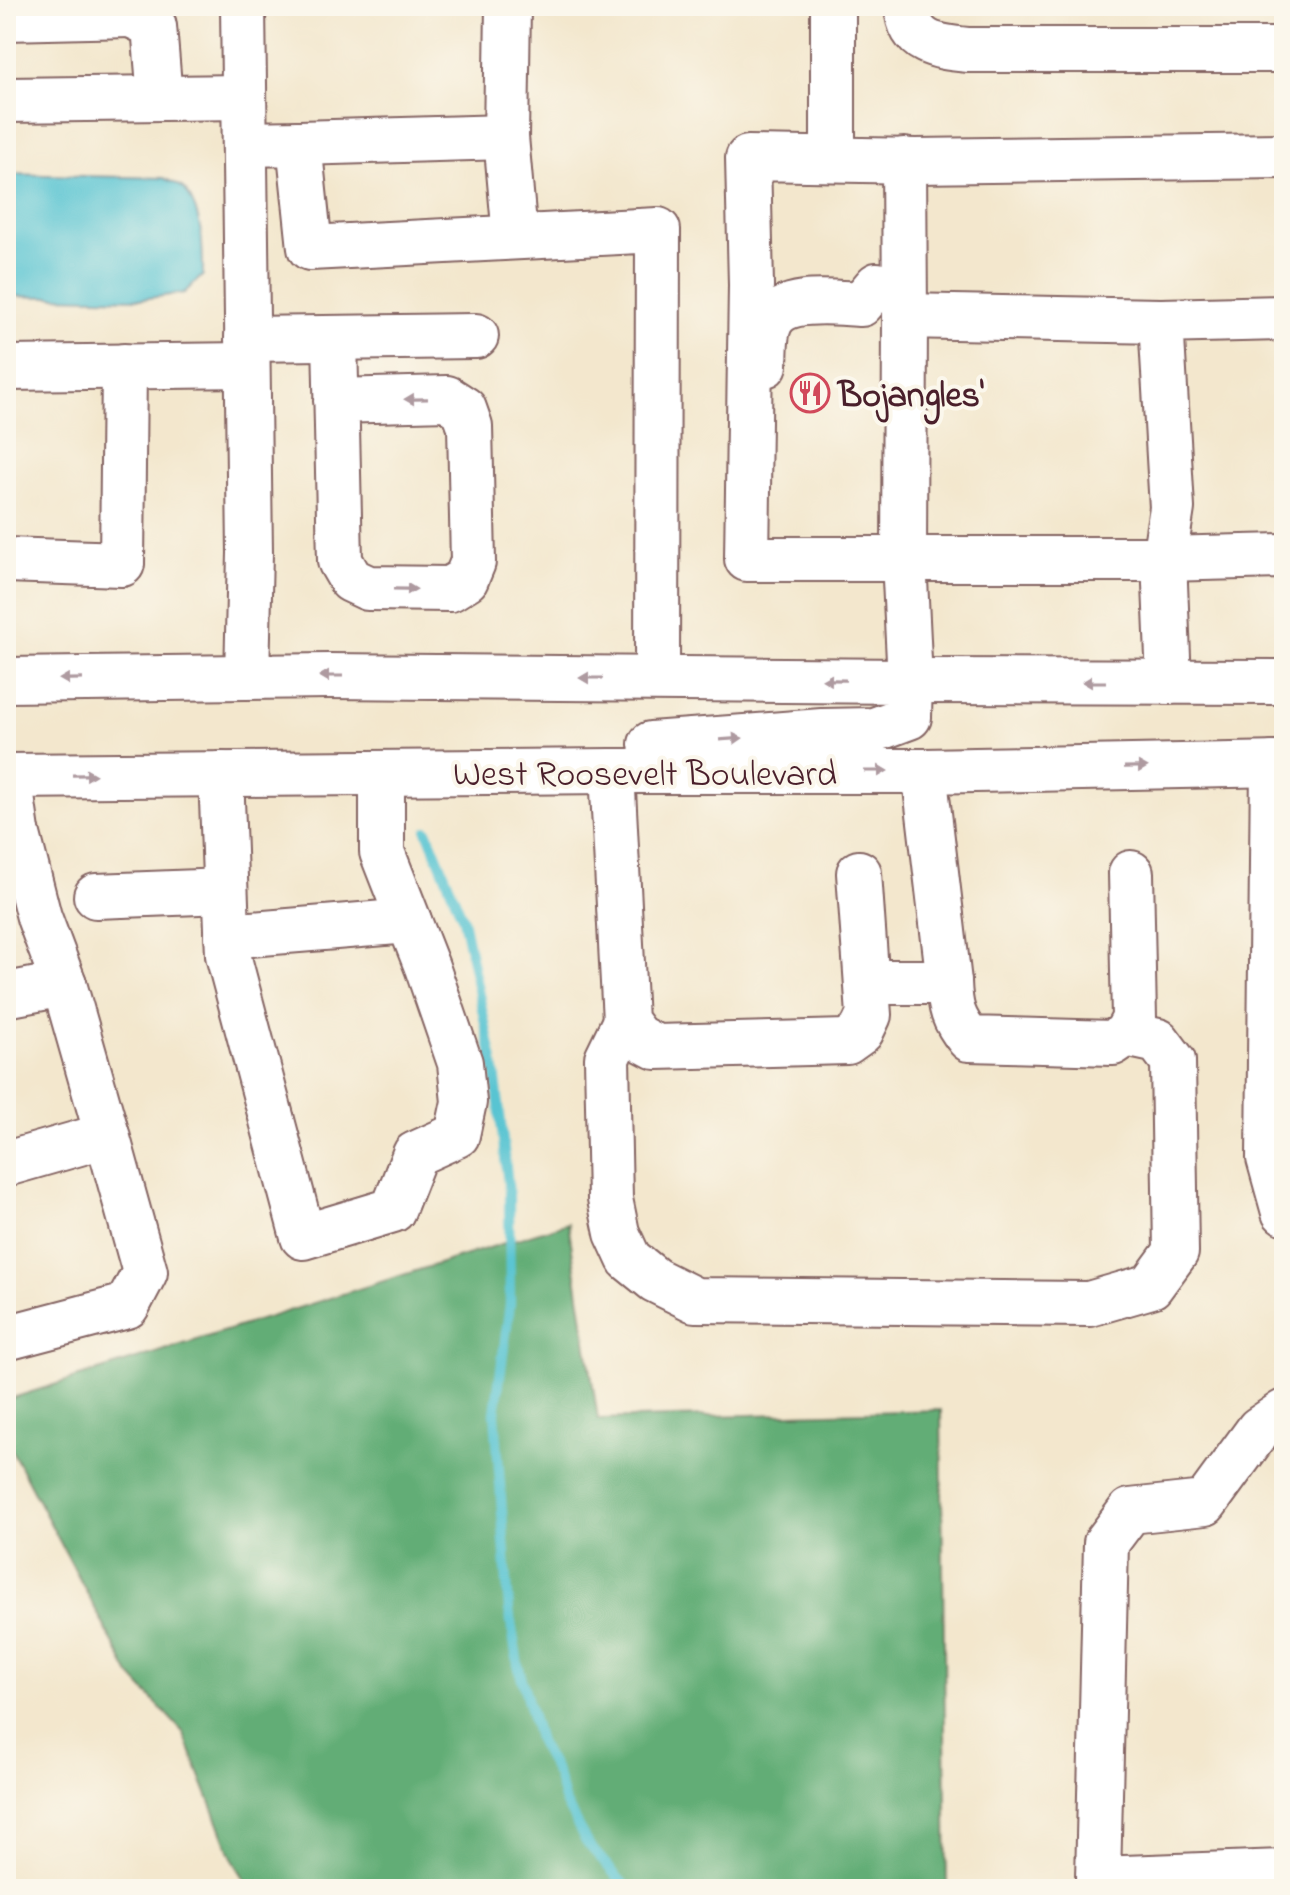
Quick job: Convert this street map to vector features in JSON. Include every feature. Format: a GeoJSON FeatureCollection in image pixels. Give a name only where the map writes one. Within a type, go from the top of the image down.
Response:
{"type":"FeatureCollection","features":[{"type":"Feature","properties":{"kind":"main road"},"geometry":{"type":"LineString","coordinates":[[243,6],[250,553],[247,676]]}},
{"type":"Feature","properties":{"kind":"main road"},"geometry":{"type":"LineString","coordinates":[[508,6],[506,137],[515,237]]}},
{"type":"Feature","properties":{"kind":"main road"},"geometry":{"type":"LineString","coordinates":[[833,6],[833,159]]}},
{"type":"Feature","properties":{"kind":"main road"},"geometry":{"type":"LineString","coordinates":[[907,6],[914,33],[940,47],[969,50],[1284,50]]}},
{"type":"Feature","properties":{"kind":"main road"},"geometry":{"type":"LineString","coordinates":[[6,18],[131,10],[154,26],[160,98]]}},
{"type":"Feature","properties":{"kind":"main road"},"geometry":{"type":"LineString","coordinates":[[6,100],[244,97]]}},
{"type":"Feature","properties":{"kind":"main road"},"geometry":{"type":"LineString","coordinates":[[245,144],[506,137]]}},
{"type":"Feature","properties":{"kind":"main road"},"geometry":{"type":"LineString","coordinates":[[299,143],[310,248],[658,230],[657,678]]}},
{"type":"Feature","properties":{"kind":"main road"},"geometry":{"type":"LineString","coordinates":[[1284,156],[904,160],[748,158],[751,285],[747,559],[1284,556]]}},
{"type":"Feature","properties":{"kind":"main road"},"geometry":{"type":"LineString","coordinates":[[459,772],[640,745],[874,730],[909,717],[896,295],[904,160]]}},
{"type":"Feature","properties":{"kind":"main road"},"geometry":{"type":"LineString","coordinates":[[751,285],[896,295],[1161,321],[1284,318]]}},
{"type":"Feature","properties":{"kind":"main road"},"geometry":{"type":"LineString","coordinates":[[749,454],[764,439],[766,339],[772,319],[789,306],[803,302],[861,304],[896,295]]}},
{"type":"Feature","properties":{"kind":"main road"},"geometry":{"type":"LineString","coordinates":[[1161,321],[1172,508],[1164,559],[1169,682]]}},
{"type":"Feature","properties":{"kind":"main road"},"geometry":{"type":"LineString","coordinates":[[6,368],[124,366],[335,338],[476,336]]}},
{"type":"Feature","properties":{"kind":"main road"},"geometry":{"type":"LineString","coordinates":[[335,338],[336,401],[340,561],[351,580],[368,588],[450,589],[466,579],[473,562],[470,426],[464,409],[447,398],[336,401]]}},
{"type":"Feature","properties":{"kind":"main road"},"geometry":{"type":"LineString","coordinates":[[6,560],[122,564],[124,366]]}},
{"type":"Feature","properties":{"kind":"main road"},"geometry":{"type":"LineString","coordinates":[[6,680],[247,676],[1284,682]]}},
{"type":"Feature","properties":{"kind":"main road"},"geometry":{"type":"LineString","coordinates":[[1278,764],[1277,1148],[1269,1158],[1284,1212]]}},
{"type":"Feature","properties":{"kind":"main road","name":"West Roosevelt Boulevard"},"geometry":{"type":"LineString","coordinates":[[8,776],[924,771],[1278,764]]}},
{"type":"Feature","properties":{"kind":"main road"},"geometry":{"type":"LineString","coordinates":[[612,771],[625,1021],[607,1058],[610,1199],[617,1233],[629,1259],[655,1280],[695,1300],[1089,1304],[1151,1286],[1176,1252],[1173,1061],[1158,1041],[1126,1034]]}},
{"type":"Feature","properties":{"kind":"main road"},"geometry":{"type":"LineString","coordinates":[[924,771],[950,1005],[958,1025],[969,1039],[1113,1043],[1126,1034],[1134,1019],[1131,873]]}},
{"type":"Feature","properties":{"kind":"main road"},"geometry":{"type":"LineString","coordinates":[[221,774],[228,955],[303,1237],[393,1210],[415,1154],[457,1135],[464,1102],[460,1063],[382,852],[382,773]]}},
{"type":"Feature","properties":{"kind":"main road"},"geometry":{"type":"LineString","coordinates":[[6,1338],[127,1306],[145,1272],[65,990],[39,917],[17,831],[8,776]]}},
{"type":"Feature","properties":{"kind":"main road"},"geometry":{"type":"LineString","coordinates":[[625,1021],[637,1037],[656,1047],[847,1042],[861,1032],[869,1015],[859,873]]}},
{"type":"Feature","properties":{"kind":"main road"},"geometry":{"type":"LineString","coordinates":[[96,896],[225,891]]}},
{"type":"Feature","properties":{"kind":"main road"},"geometry":{"type":"LineString","coordinates":[[227,936],[409,921]]}},
{"type":"Feature","properties":{"kind":"main road"},"geometry":{"type":"LineString","coordinates":[[867,982],[949,982]]}},
{"type":"Feature","properties":{"kind":"main road"},"geometry":{"type":"LineString","coordinates":[[6,995],[65,990]]}},
{"type":"Feature","properties":{"kind":"main road"},"geometry":{"type":"LineString","coordinates":[[6,1151],[79,1133],[84,1123],[54,1017],[65,990]]}},
{"type":"Feature","properties":{"kind":"main road"},"geometry":{"type":"LineString","coordinates":[[6,1164],[107,1135]]}},
{"type":"Feature","properties":{"kind":"main road"},"geometry":{"type":"LineString","coordinates":[[1284,1412],[1259,1429],[1205,1503],[1130,1511],[1106,1543],[1097,1884],[1284,1872]]}},
{"type":"Feature","properties":{"kind":"green space"},"geometry":{"type":"Polygon","coordinates":[[[568,1223],[598,1419],[941,1410],[947,1889],[251,1889],[233,1860],[183,1732],[130,1675],[6,1443],[6,1400],[568,1223]]]}},
{"type":"Feature","properties":{"kind":"water"},"geometry":{"type":"Polygon","coordinates":[[[6,174],[163,178],[179,185],[192,200],[199,221],[203,275],[184,293],[142,299],[6,296],[6,174]]]}},
{"type":"Feature","properties":{"kind":"waterway"},"geometry":{"type":"LineString","coordinates":[[427,831],[463,919],[495,1070],[509,1193],[510,1304],[495,1413],[509,1610],[518,1665],[539,1742],[557,1775],[564,1800],[587,1843],[628,1889]]}},
{"type":"Feature","properties":{"kind":"place","name":"Bojangles'"},"geometry":{"type":"Point","coordinates":[810,393]}}]}
